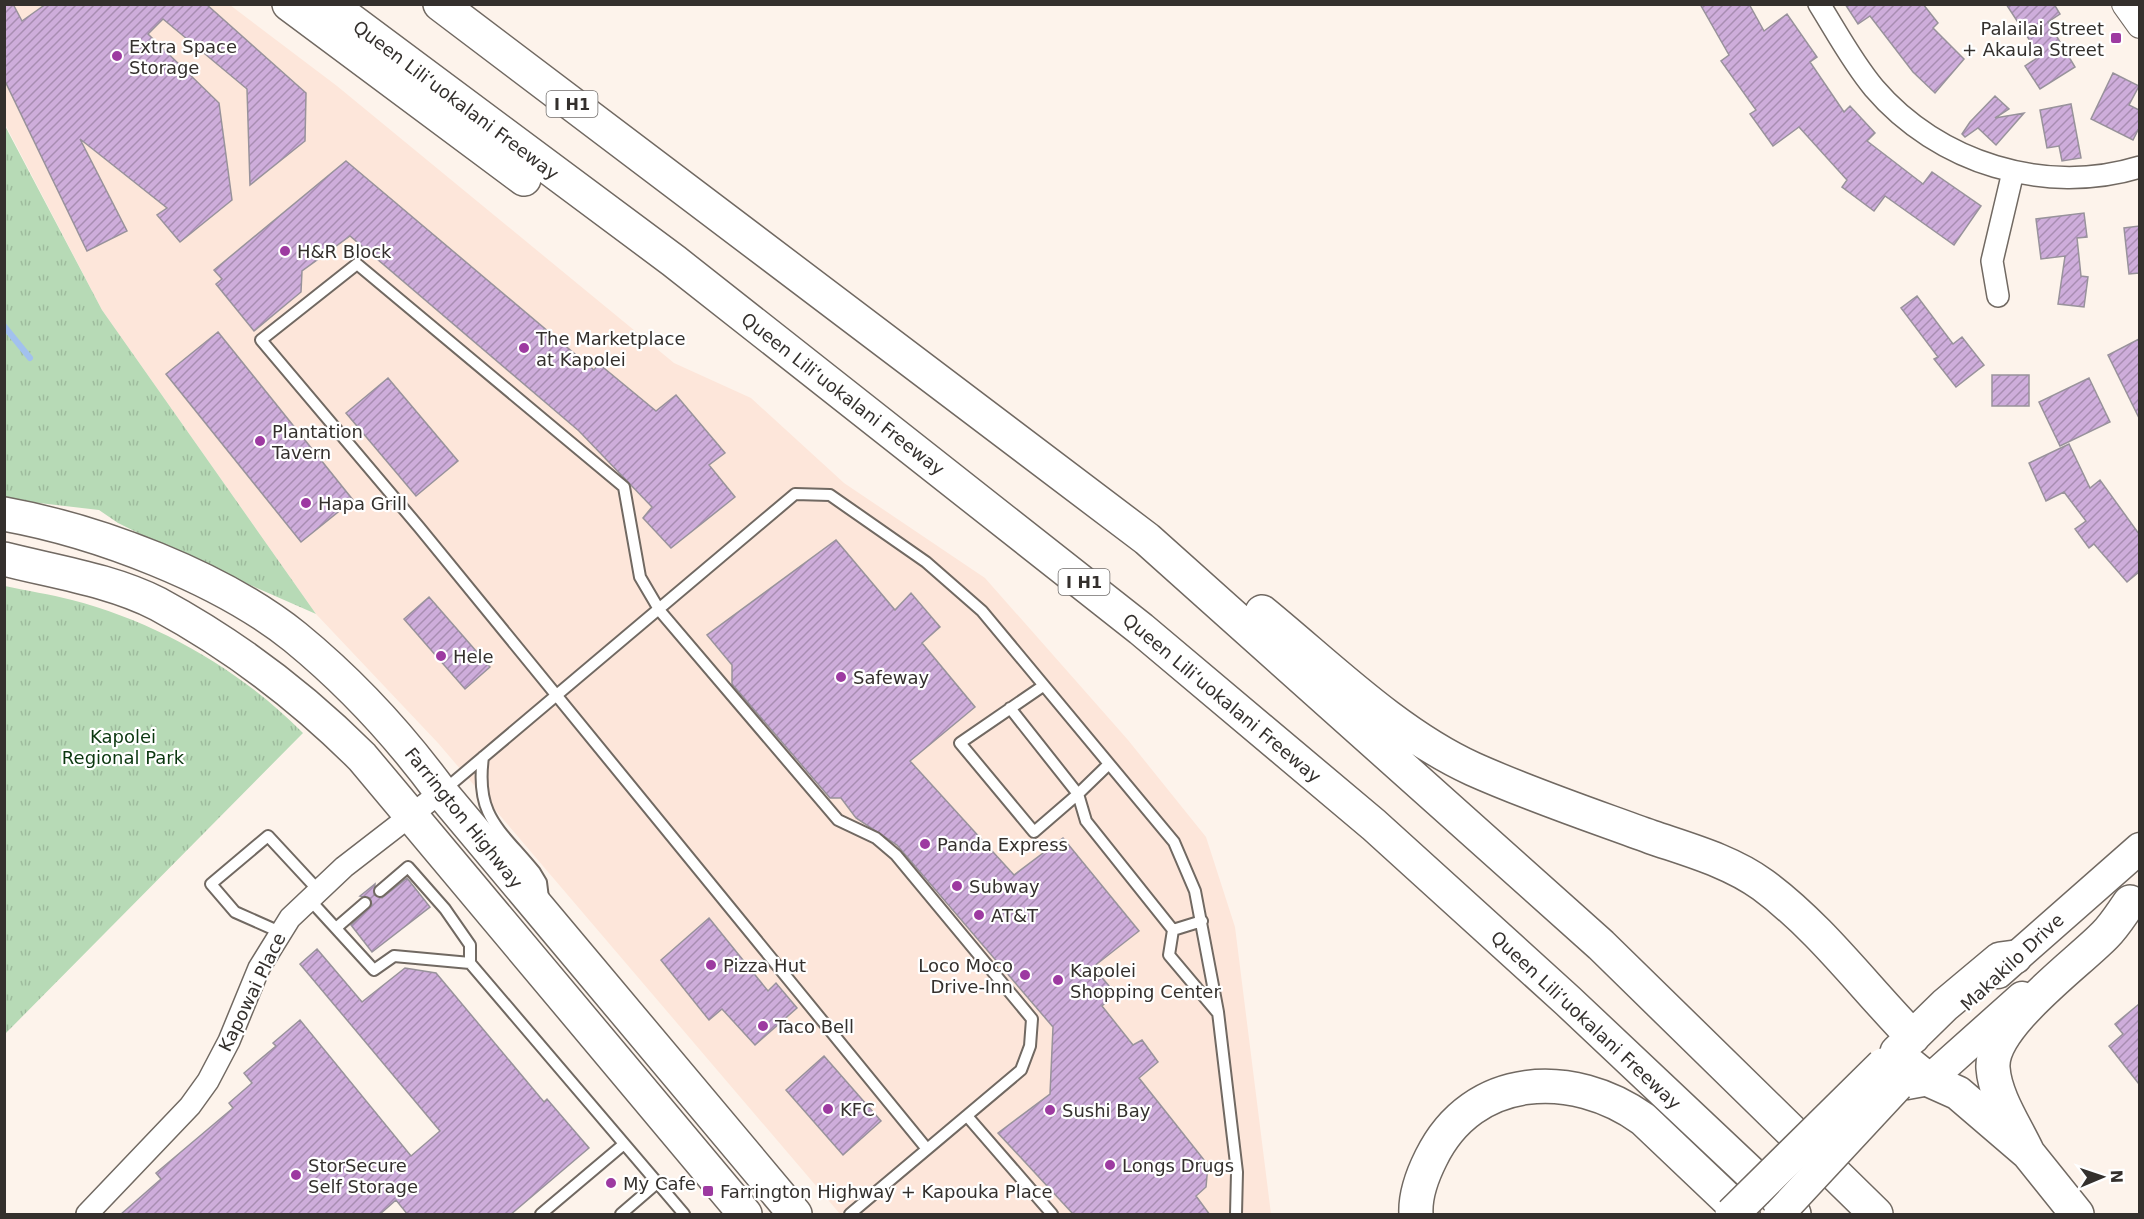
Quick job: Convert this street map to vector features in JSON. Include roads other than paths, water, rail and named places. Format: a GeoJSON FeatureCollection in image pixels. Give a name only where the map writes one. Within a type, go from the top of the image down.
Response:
{"type":"FeatureCollection","features":[{"type":"Feature","properties":{"kind":"main road"},"geometry":{"type":"LineString","coordinates":[[289,4],[651,273],[831,387]]}},
{"type":"Feature","properties":{"kind":"main road","name":"Queen Liliʻuokalani Freeway"},"geometry":{"type":"LineString","coordinates":[[329,4],[674,261],[831,387],[1016,528],[1141,629],[1374,825],[1568,1001],[1794,1215]]}},
{"type":"Feature","properties":{"kind":"main road","name":"I H1"},"geometry":{"type":"LineString","coordinates":[[440,4],[1147,539],[1601,945],[1876,1215]]}},
{"type":"Feature","properties":{"kind":"main road"},"geometry":{"type":"LineString","coordinates":[[471,4],[704,204]]}},
{"type":"Feature","properties":{"kind":"main road","name":"Farrington Highway"},"geometry":{"type":"LineString","coordinates":[[4,514],[53,523],[121,546],[199,579],[240,601],[293,636],[342,679],[385,723],[795,1215]]}},
{"type":"Feature","properties":{"kind":"main road"},"geometry":{"type":"LineString","coordinates":[[1147,539],[1243,596],[1397,722],[1424,741],[1471,768],[1562,805],[1710,857],[1763,885],[1808,926],[1906,1066],[1958,1093],[2028,1153],[2077,1215]]}},
{"type":"Feature","properties":{"kind":"main road"},"geometry":{"type":"LineString","coordinates":[[4,559],[98,581],[157,604],[228,649],[330,726],[362,757],[745,1215]]}},
{"type":"Feature","properties":{"kind":"main road","name":"Makakilo Drive"},"geometry":{"type":"LineString","coordinates":[[2015,957],[2139,848]]}},
{"type":"Feature","properties":{"kind":"main road"},"geometry":{"type":"LineString","coordinates":[[2028,1153],[2002,1099],[1993,1068],[1998,1043],[2015,1019],[2107,933],[2135,898]]}},
{"type":"Feature","properties":{"kind":"main road","name":"Makakilo Drive"},"geometry":{"type":"LineString","coordinates":[[1779,1215],[1906,1066],[2135,898]]}},
{"type":"Feature","properties":{"kind":"main road"},"geometry":{"type":"LineString","coordinates":[[1732,1215],[1906,1066],[1945,1005],[2000,959],[2015,957]]}},
{"type":"Feature","properties":{"kind":"main road"},"geometry":{"type":"LineString","coordinates":[[1416,1215],[1428,1165],[1454,1125],[1492,1097],[1523,1088],[1541,1086],[1586,1091],[1628,1109],[1642,1119],[1743,1215]]}},
{"type":"Feature","properties":{"kind":"street"},"geometry":{"type":"LineString","coordinates":[[1819,4],[1857,65],[1894,109],[1941,144],[1967,157],[2013,172],[2050,177],[2080,177],[2139,167]]}},
{"type":"Feature","properties":{"kind":"street"},"geometry":{"type":"LineString","coordinates":[[2125,4],[2139,25]]}},
{"type":"Feature","properties":{"kind":"street"},"geometry":{"type":"LineString","coordinates":[[1998,296],[1992,261],[2013,172]]}},
{"type":"Feature","properties":{"kind":"street","name":"Kapowai Place"},"geometry":{"type":"LineString","coordinates":[[87,1215],[190,1106],[208,1081],[259,968],[290,918],[344,867],[441,792]]}},
{"type":"Feature","properties":{"kind":"lane"},"geometry":{"type":"LineString","coordinates":[[850,1215],[860,1210],[927,1149],[1021,1070],[1030,1046],[1032,1019],[896,855],[876,838],[838,820],[660,611],[640,577],[624,487],[357,264],[261,340],[419,527],[927,1149]]}},
{"type":"Feature","properties":{"kind":"lane"},"geometry":{"type":"LineString","coordinates":[[441,792],[660,611],[795,494],[830,495],[926,562],[982,611],[1174,842],[1195,891],[1218,1012],[1238,1172],[1236,1215]]}},
{"type":"Feature","properties":{"kind":"lane"},"geometry":{"type":"LineString","coordinates":[[1043,686],[960,743],[1034,832],[1109,764]]}},
{"type":"Feature","properties":{"kind":"lane"},"geometry":{"type":"LineString","coordinates":[[1010,708],[1078,794],[1086,821],[1173,930],[1169,955],[1218,1012]]}},
{"type":"Feature","properties":{"kind":"lane"},"geometry":{"type":"LineString","coordinates":[[483,757],[480,788],[486,812],[541,882],[545,916]]}},
{"type":"Feature","properties":{"kind":"lane"},"geometry":{"type":"LineString","coordinates":[[280,932],[235,912],[211,884],[268,836],[314,895],[336,928],[374,970],[394,956],[470,963]]}},
{"type":"Feature","properties":{"kind":"lane"},"geometry":{"type":"LineString","coordinates":[[380,891],[408,867],[445,909],[470,945],[470,963],[684,1215]]}},
{"type":"Feature","properties":{"kind":"lane"},"geometry":{"type":"LineString","coordinates":[[336,928],[365,903]]}},
{"type":"Feature","properties":{"kind":"lane"},"geometry":{"type":"LineString","coordinates":[[1173,930],[1202,921]]}},
{"type":"Feature","properties":{"kind":"lane"},"geometry":{"type":"LineString","coordinates":[[967,1116],[1052,1215]]}},
{"type":"Feature","properties":{"kind":"lane"},"geometry":{"type":"LineString","coordinates":[[542,1215],[624,1144]]}},
{"type":"Feature","properties":{"kind":"lane"},"geometry":{"type":"LineString","coordinates":[[622,1214],[657,1183]]}},
{"type":"Feature","properties":{"kind":"waterway"},"geometry":{"type":"LineString","coordinates":[[4,326],[30,358]]}},
{"type":"Feature","properties":{"kind":"place","name":"Palailai Street + Akaula Street"},"geometry":{"type":"Point","coordinates":[2116,38]}},
{"type":"Feature","properties":{"kind":"place","name":"Extra Space Storage"},"geometry":{"type":"Point","coordinates":[117,56]}},
{"type":"Feature","properties":{"kind":"place","name":"H&R Block"},"geometry":{"type":"Point","coordinates":[285,251]}},
{"type":"Feature","properties":{"kind":"place","name":"The Marketplace at Kapolei"},"geometry":{"type":"Point","coordinates":[524,348]}},
{"type":"Feature","properties":{"kind":"place","name":"Plantation Tavern"},"geometry":{"type":"Point","coordinates":[260,441]}},
{"type":"Feature","properties":{"kind":"place","name":"Hapa Grill"},"geometry":{"type":"Point","coordinates":[306,503]}},
{"type":"Feature","properties":{"kind":"place","name":"Hele"},"geometry":{"type":"Point","coordinates":[441,656]}},
{"type":"Feature","properties":{"kind":"place","name":"Safeway"},"geometry":{"type":"Point","coordinates":[841,677]}},
{"type":"Feature","properties":{"kind":"place","name":"Panda Express"},"geometry":{"type":"Point","coordinates":[925,844]}},
{"type":"Feature","properties":{"kind":"place","name":"Subway"},"geometry":{"type":"Point","coordinates":[957,886]}},
{"type":"Feature","properties":{"kind":"place","name":"AT&T"},"geometry":{"type":"Point","coordinates":[979,915]}},
{"type":"Feature","properties":{"kind":"place","name":"Pizza Hut"},"geometry":{"type":"Point","coordinates":[711,965]}},
{"type":"Feature","properties":{"kind":"place","name":"Loco Moco Drive-Inn"},"geometry":{"type":"Point","coordinates":[1025,975]}},
{"type":"Feature","properties":{"kind":"place","name":"Kapolei Shopping Center"},"geometry":{"type":"Point","coordinates":[1058,980]}},
{"type":"Feature","properties":{"kind":"place","name":"Taco Bell"},"geometry":{"type":"Point","coordinates":[763,1026]}},
{"type":"Feature","properties":{"kind":"place","name":"KFC"},"geometry":{"type":"Point","coordinates":[828,1109]}},
{"type":"Feature","properties":{"kind":"place","name":"Sushi Bay"},"geometry":{"type":"Point","coordinates":[1050,1110]}},
{"type":"Feature","properties":{"kind":"place","name":"Longs Drugs"},"geometry":{"type":"Point","coordinates":[1110,1165]}},
{"type":"Feature","properties":{"kind":"place","name":"StorSecure Self Storage"},"geometry":{"type":"Point","coordinates":[296,1175]}},
{"type":"Feature","properties":{"kind":"place","name":"My Cafe"},"geometry":{"type":"Point","coordinates":[611,1183]}},
{"type":"Feature","properties":{"kind":"place","name":"Farrington Highway + Kapouka Place"},"geometry":{"type":"Point","coordinates":[708,1191]}},
{"type":"Feature","properties":{"kind":"park label","name":"Kapolei Regional Park"},"geometry":{"type":"Point","coordinates":[123,746]}}]}
